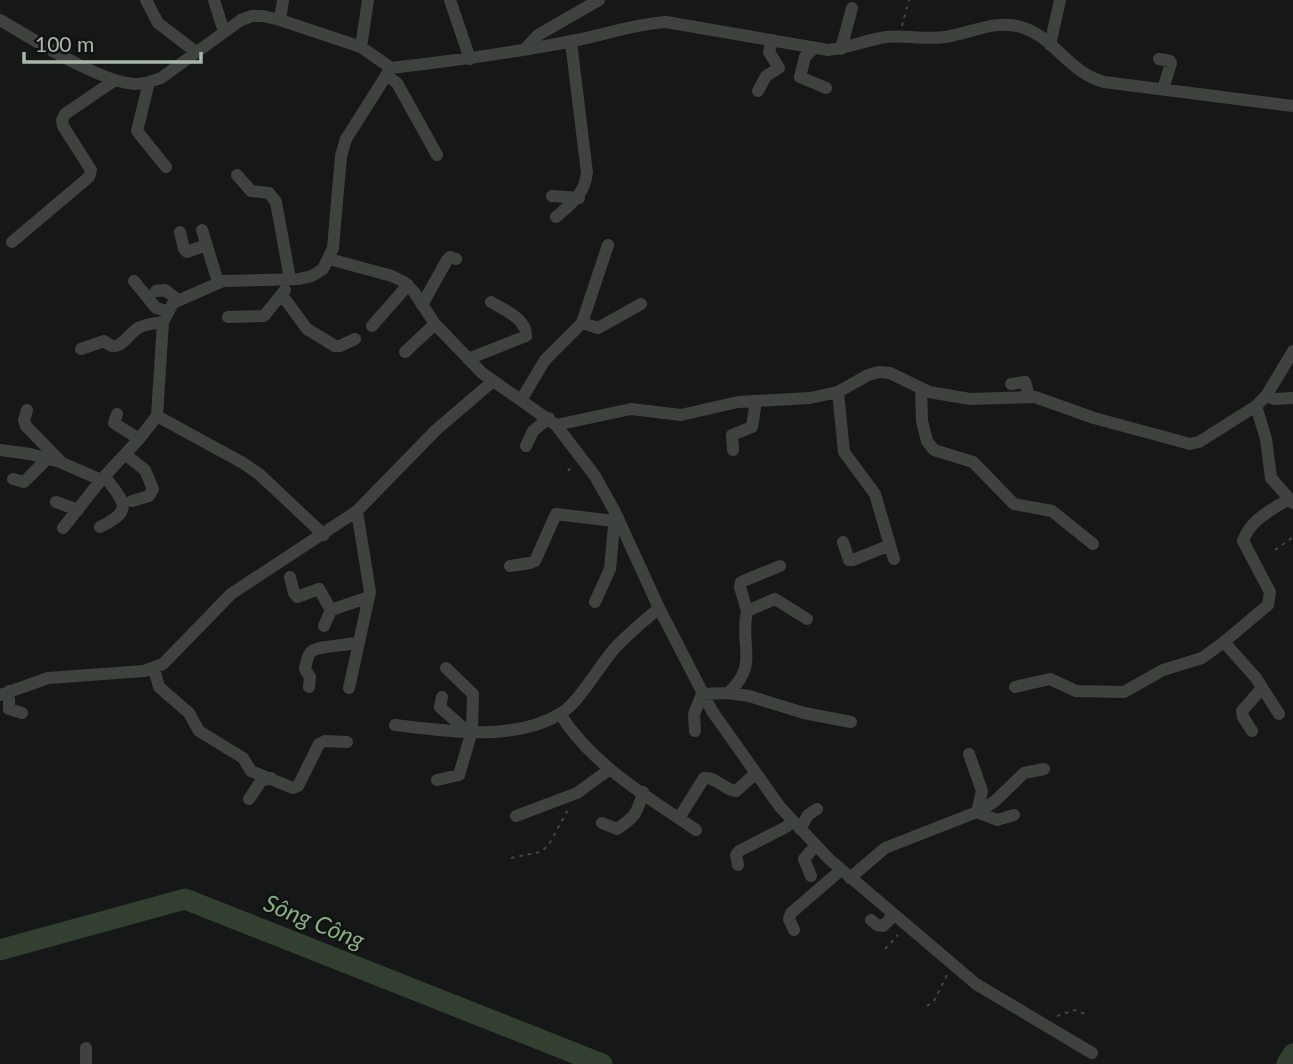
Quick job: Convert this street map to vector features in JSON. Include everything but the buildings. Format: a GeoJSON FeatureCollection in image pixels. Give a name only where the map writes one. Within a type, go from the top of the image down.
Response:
{"type":"FeatureCollection","features":[{"type":"Feature","properties":{"kind":"street"},"geometry":{"type":"LineString","coordinates":[[146,0],[158,23],[196,52]]}},
{"type":"Feature","properties":{"kind":"street"},"geometry":{"type":"LineString","coordinates":[[214,0],[225,32]]}},
{"type":"Feature","properties":{"kind":"street"},"geometry":{"type":"LineString","coordinates":[[280,20],[283,0]]}},
{"type":"Feature","properties":{"kind":"street"},"geometry":{"type":"LineString","coordinates":[[360,47],[368,0]]}},
{"type":"Feature","properties":{"kind":"street"},"geometry":{"type":"LineString","coordinates":[[450,0],[470,59]]}},
{"type":"Feature","properties":{"kind":"street"},"geometry":{"type":"LineString","coordinates":[[525,49],[538,35],[599,0]]}},
{"type":"Feature","properties":{"kind":"street"},"geometry":{"type":"LineString","coordinates":[[1050,44],[1059,0]]}},
{"type":"Feature","properties":{"kind":"street"},"geometry":{"type":"LineString","coordinates":[[841,49],[852,8]]}},
{"type":"Feature","properties":{"kind":"street"},"geometry":{"type":"LineString","coordinates":[[0,20],[100,75],[135,84],[161,78],[241,20],[252,16],[280,20],[360,47],[389,71],[437,155]]}},
{"type":"Feature","properties":{"kind":"street"},"geometry":{"type":"LineString","coordinates":[[81,349],[104,341],[112,347],[118,347],[138,328],[165,317],[178,300],[218,282],[233,279],[292,279],[312,276],[323,268],[333,248],[341,156],[346,139],[389,71],[571,42],[650,23],[666,22],[814,48],[841,49],[883,38],[947,37],[1008,24],[1035,33],[1079,72],[1091,78],[1293,106]]}},
{"type":"Feature","properties":{"kind":"street"},"geometry":{"type":"LineString","coordinates":[[758,91],[766,76],[779,68],[769,52],[772,40]]}},
{"type":"Feature","properties":{"kind":"street"},"geometry":{"type":"LineString","coordinates":[[556,216],[579,198],[587,173],[571,42]]}},
{"type":"Feature","properties":{"kind":"street"},"geometry":{"type":"LineString","coordinates":[[814,48],[806,57],[800,76],[826,88]]}},
{"type":"Feature","properties":{"kind":"street"},"geometry":{"type":"LineString","coordinates":[[1159,59],[1171,63],[1163,89]]}},
{"type":"Feature","properties":{"kind":"street"},"geometry":{"type":"LineString","coordinates":[[12,242],[89,177],[91,170],[63,126],[62,120],[65,114],[115,80]]}},
{"type":"Feature","properties":{"kind":"street"},"geometry":{"type":"LineString","coordinates":[[149,82],[137,131],[166,167]]}},
{"type":"Feature","properties":{"kind":"street"},"geometry":{"type":"LineString","coordinates":[[228,317],[264,316],[292,279],[276,202],[269,193],[251,191],[237,175]]}},
{"type":"Feature","properties":{"kind":"street"},"geometry":{"type":"LineString","coordinates":[[552,195],[579,198]]}},
{"type":"Feature","properties":{"kind":"street"},"geometry":{"type":"LineString","coordinates":[[202,230],[218,282]]}},
{"type":"Feature","properties":{"kind":"street"},"geometry":{"type":"LineString","coordinates":[[180,232],[187,252],[206,245]]}},
{"type":"Feature","properties":{"kind":"street"},"geometry":{"type":"LineString","coordinates":[[521,400],[545,360],[582,323],[608,245]]}},
{"type":"Feature","properties":{"kind":"street"},"geometry":{"type":"LineString","coordinates":[[422,305],[447,260],[450,257],[456,259]]}},
{"type":"Feature","properties":{"kind":"street"},"geometry":{"type":"LineString","coordinates":[[329,260],[392,276],[408,285],[435,324],[492,382],[553,421],[595,476],[702,694],[775,801],[816,845],[894,915],[987,991],[1092,1053]]}},
{"type":"Feature","properties":{"kind":"street"},"geometry":{"type":"LineString","coordinates":[[134,281],[165,317]]}},
{"type":"Feature","properties":{"kind":"street"},"geometry":{"type":"LineString","coordinates":[[372,327],[408,285]]}},
{"type":"Feature","properties":{"kind":"street"},"geometry":{"type":"LineString","coordinates":[[156,291],[165,290],[178,300]]}},
{"type":"Feature","properties":{"kind":"street"},"geometry":{"type":"LineString","coordinates":[[282,295],[307,329],[335,346],[355,339]]}},
{"type":"Feature","properties":{"kind":"street"},"geometry":{"type":"LineString","coordinates":[[468,359],[526,336],[527,331],[523,324],[491,302]]}},
{"type":"Feature","properties":{"kind":"street"},"geometry":{"type":"LineString","coordinates":[[582,323],[598,328],[641,304]]}},
{"type":"Feature","properties":{"kind":"street"},"geometry":{"type":"LineString","coordinates":[[63,528],[157,416],[165,317]]}},
{"type":"Feature","properties":{"kind":"street"},"geometry":{"type":"LineString","coordinates":[[405,352],[435,324]]}},
{"type":"Feature","properties":{"kind":"street"},"geometry":{"type":"LineString","coordinates":[[526,446],[533,431],[553,421],[631,409],[681,415],[728,404],[810,398],[838,392],[868,375],[879,372],[901,377],[921,389],[978,400],[1029,396],[1044,399],[1119,425],[1190,444],[1199,442],[1261,401],[1293,351]]}},
{"type":"Feature","properties":{"kind":"street"},"geometry":{"type":"LineString","coordinates":[[22,713],[9,709],[4,693],[48,678],[154,669],[163,664],[231,594],[357,511],[436,430],[492,382]]}},
{"type":"Feature","properties":{"kind":"street"},"geometry":{"type":"LineString","coordinates":[[1011,384],[1026,382],[1029,396]]}},
{"type":"Feature","properties":{"kind":"street"},"geometry":{"type":"LineString","coordinates":[[921,389],[922,421],[927,441],[934,450],[973,462],[1009,501],[1052,511],[1093,544]]}},
{"type":"Feature","properties":{"kind":"street"},"geometry":{"type":"LineString","coordinates":[[838,392],[844,453],[875,494],[894,559]]}},
{"type":"Feature","properties":{"kind":"street"},"geometry":{"type":"LineString","coordinates":[[1261,401],[1293,398]]}},
{"type":"Feature","properties":{"kind":"street"},"geometry":{"type":"LineString","coordinates":[[733,450],[732,435],[752,427],[755,401]]}},
{"type":"Feature","properties":{"kind":"street"},"geometry":{"type":"LineString","coordinates":[[1015,687],[1050,678],[1076,691],[1124,692],[1163,670],[1202,658],[1265,609],[1270,593],[1243,541],[1255,521],[1291,501],[1271,478],[1261,401]]}},
{"type":"Feature","properties":{"kind":"street"},"geometry":{"type":"LineString","coordinates":[[27,410],[24,420],[26,426],[54,460]]}},
{"type":"Feature","properties":{"kind":"street"},"geometry":{"type":"LineString","coordinates":[[117,415],[114,423],[139,439]]}},
{"type":"Feature","properties":{"kind":"street"},"geometry":{"type":"LineString","coordinates":[[157,416],[259,474],[324,534]]}},
{"type":"Feature","properties":{"kind":"street"},"geometry":{"type":"LineString","coordinates":[[0,450],[54,460],[103,479],[122,499],[123,507],[118,518],[100,527]]}},
{"type":"Feature","properties":{"kind":"street"},"geometry":{"type":"LineString","coordinates":[[126,455],[145,470],[153,489],[149,496],[132,501]]}},
{"type":"Feature","properties":{"kind":"street"},"geometry":{"type":"LineString","coordinates":[[13,479],[24,482],[54,460]]}},
{"type":"Feature","properties":{"kind":"street"},"geometry":{"type":"LineString","coordinates":[[56,502],[78,510]]}},
{"type":"Feature","properties":{"kind":"street"},"geometry":{"type":"LineString","coordinates":[[349,688],[369,597],[370,580],[357,511]]}},
{"type":"Feature","properties":{"kind":"street"},"geometry":{"type":"LineString","coordinates":[[510,566],[535,561],[556,514],[615,516]]}},
{"type":"Feature","properties":{"kind":"street"},"geometry":{"type":"LineString","coordinates":[[595,602],[610,569],[615,516]]}},
{"type":"Feature","properties":{"kind":"street"},"geometry":{"type":"LineString","coordinates":[[843,542],[849,560],[890,545]]}},
{"type":"Feature","properties":{"kind":"street"},"geometry":{"type":"LineString","coordinates":[[728,693],[738,683],[748,664],[743,624],[747,611],[741,582],[780,566]]}},
{"type":"Feature","properties":{"kind":"street"},"geometry":{"type":"LineString","coordinates":[[290,577],[297,597],[319,589],[331,610]]}},
{"type":"Feature","properties":{"kind":"street"},"geometry":{"type":"LineString","coordinates":[[324,626],[331,610],[369,597]]}},
{"type":"Feature","properties":{"kind":"street"},"geometry":{"type":"LineString","coordinates":[[747,611],[775,599],[807,619]]}},
{"type":"Feature","properties":{"kind":"street"},"geometry":{"type":"LineString","coordinates":[[395,725],[470,731],[513,731],[525,729],[560,714],[614,649],[659,608]]}},
{"type":"Feature","properties":{"kind":"street"},"geometry":{"type":"LineString","coordinates":[[309,687],[310,677],[305,669],[310,653],[316,648],[359,642]]}},
{"type":"Feature","properties":{"kind":"street"},"geometry":{"type":"LineString","coordinates":[[1224,642],[1251,671],[1279,714]]}},
{"type":"Feature","properties":{"kind":"street"},"geometry":{"type":"LineString","coordinates":[[437,780],[459,775],[470,731],[472,694],[446,668]]}},
{"type":"Feature","properties":{"kind":"street"},"geometry":{"type":"LineString","coordinates":[[154,669],[159,687],[189,713],[199,731],[243,758],[251,771],[293,788],[298,786],[319,744],[325,741],[347,742]]}},
{"type":"Feature","properties":{"kind":"street"},"geometry":{"type":"LineString","coordinates":[[1252,731],[1242,712],[1262,688]]}},
{"type":"Feature","properties":{"kind":"street"},"geometry":{"type":"LineString","coordinates":[[702,694],[750,696],[804,713],[852,722]]}},
{"type":"Feature","properties":{"kind":"street"},"geometry":{"type":"LineString","coordinates":[[695,731],[694,714],[702,694]]}},
{"type":"Feature","properties":{"kind":"street"},"geometry":{"type":"LineString","coordinates":[[442,698],[442,709],[470,731]]}},
{"type":"Feature","properties":{"kind":"street"},"geometry":{"type":"LineString","coordinates":[[560,714],[572,732],[610,769],[696,830]]}},
{"type":"Feature","properties":{"kind":"street"},"geometry":{"type":"LineString","coordinates":[[969,754],[982,791],[977,811]]}},
{"type":"Feature","properties":{"kind":"street"},"geometry":{"type":"LineString","coordinates":[[516,816],[577,793],[610,769]]}},
{"type":"Feature","properties":{"kind":"street"},"geometry":{"type":"LineString","coordinates":[[794,930],[789,919],[791,913],[894,843],[977,811],[994,802],[1024,773],[1044,769]]}},
{"type":"Feature","properties":{"kind":"street"},"geometry":{"type":"LineString","coordinates":[[679,818],[704,778],[709,777],[736,792],[755,774]]}},
{"type":"Feature","properties":{"kind":"street"},"geometry":{"type":"LineString","coordinates":[[248,799],[261,781],[271,778]]}},
{"type":"Feature","properties":{"kind":"street"},"geometry":{"type":"LineString","coordinates":[[602,823],[617,829],[633,818],[638,812],[642,792]]}},
{"type":"Feature","properties":{"kind":"street"},"geometry":{"type":"LineString","coordinates":[[738,865],[736,855],[739,851],[786,827],[797,825],[817,809]]}},
{"type":"Feature","properties":{"kind":"street"},"geometry":{"type":"LineString","coordinates":[[977,811],[997,820],[1014,815]]}},
{"type":"Feature","properties":{"kind":"street"},"geometry":{"type":"LineString","coordinates":[[811,876],[804,859],[816,845]]}},
{"type":"Feature","properties":{"kind":"street"},"geometry":{"type":"LineString","coordinates":[[871,920],[883,926],[894,915]]}},
{"type":"Feature","properties":{"kind":"street"},"geometry":{"type":"LineString","coordinates":[[86,1048],[86,1064]]}},
{"type":"Feature","properties":{"kind":"path"},"geometry":{"type":"LineString","coordinates":[[899,37],[909,0]]}},
{"type":"Feature","properties":{"kind":"path"},"geometry":{"type":"LineString","coordinates":[[1275,551],[1293,537]]}},
{"type":"Feature","properties":{"kind":"path"},"geometry":{"type":"LineString","coordinates":[[511,858],[540,852],[548,846],[577,793]]}},
{"type":"Feature","properties":{"kind":"path"},"geometry":{"type":"LineString","coordinates":[[884,950],[906,925]]}},
{"type":"Feature","properties":{"kind":"path"},"geometry":{"type":"LineString","coordinates":[[927,1006],[932,1003],[947,976],[956,967]]}},
{"type":"Feature","properties":{"kind":"path"},"geometry":{"type":"LineString","coordinates":[[1043,1022],[1075,1010],[1087,1015]]}},
{"type":"Feature","properties":{"kind":"waterway","name":"Sông Công"},"geometry":{"type":"LineString","coordinates":[[0,950],[185,899],[602,1064]]}},
{"type":"Feature","properties":{"kind":"waterway","name":"Sông Công"},"geometry":{"type":"LineString","coordinates":[[1287,1064],[1293,1054]]}}]}
